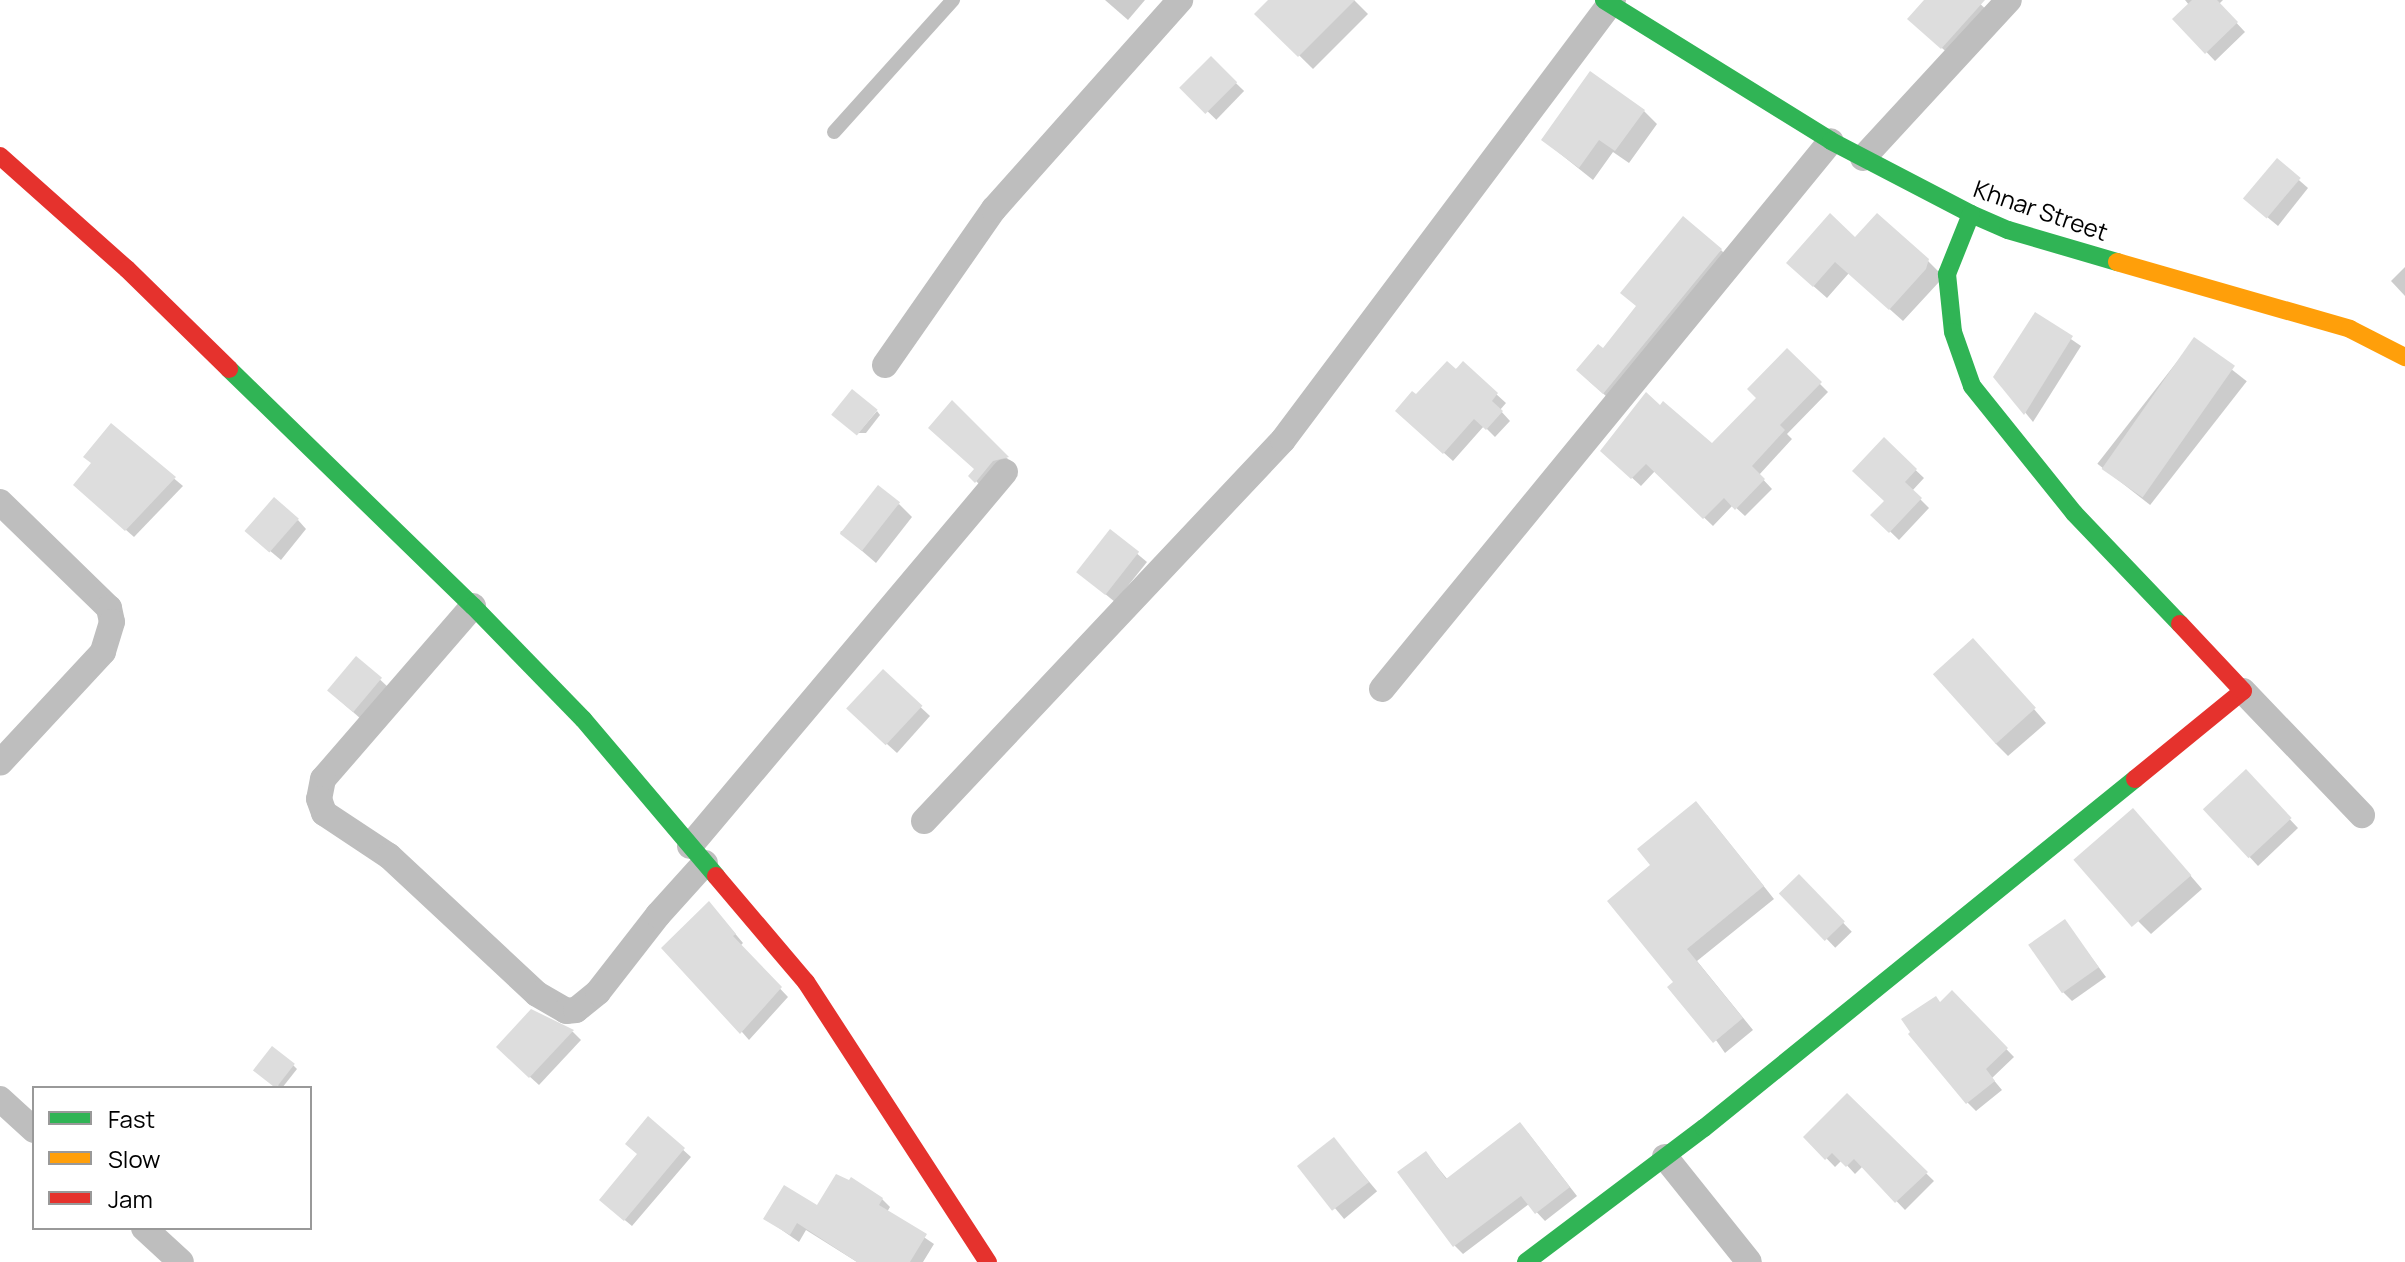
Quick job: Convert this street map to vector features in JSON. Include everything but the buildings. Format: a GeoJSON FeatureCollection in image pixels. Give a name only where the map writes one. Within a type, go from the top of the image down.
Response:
{"type":"FeatureCollection","features":[{"type":"Feature","properties":{"kind":"street"},"geometry":{"type":"LineString","coordinates":[[885,365],[994,209],[1180,0]]}},
{"type":"Feature","properties":{"kind":"street"},"geometry":{"type":"LineString","coordinates":[[1863,158],[2009,0]]}},
{"type":"Feature","properties":{"kind":"street"},"geometry":{"type":"LineString","coordinates":[[924,821],[1283,440],[1609,1]]}},
{"type":"Feature","properties":{"kind":"street","name":"Khnar Street"},"geometry":{"type":"LineString","coordinates":[[1609,1],[1831,141],[1971,214],[2008,230],[2350,329],[2405,357]]}},
{"type":"Feature","properties":{"kind":"street"},"geometry":{"type":"LineString","coordinates":[[1382,689],[1831,141]]}},
{"type":"Feature","properties":{"kind":"street"},"geometry":{"type":"LineString","coordinates":[[0,156],[127,269],[473,606],[583,719],[806,982],[988,1262]]}},
{"type":"Feature","properties":{"kind":"street"},"geometry":{"type":"LineString","coordinates":[[1971,214],[1947,274],[1953,332],[1972,386],[2074,513],[2362,815]]}},
{"type":"Feature","properties":{"kind":"street"},"geometry":{"type":"LineString","coordinates":[[473,606],[323,779],[319,799],[324,813],[389,856],[537,994],[566,1011],[576,1010],[598,992],[658,915],[698,854],[1005,472]]}},
{"type":"Feature","properties":{"kind":"street"},"geometry":{"type":"LineString","coordinates":[[0,502],[109,608],[112,622],[103,652],[0,763]]}},
{"type":"Feature","properties":{"kind":"street"},"geometry":{"type":"LineString","coordinates":[[1526,1262],[1665,1157],[2243,691]]}},
{"type":"Feature","properties":{"kind":"street"},"geometry":{"type":"LineString","coordinates":[[0,1099],[32,1128]]}},
{"type":"Feature","properties":{"kind":"street"},"geometry":{"type":"LineString","coordinates":[[1665,1157],[1749,1262]]}},
{"type":"Feature","properties":{"kind":"street"},"geometry":{"type":"LineString","coordinates":[[146,1230],[181,1262]]}},
{"type":"Feature","properties":{"kind":"lane"},"geometry":{"type":"LineString","coordinates":[[834,132],[953,0]]}},
{"type":"Feature","properties":{"kind":"traffic: fast"},"geometry":{"type":"LineString","coordinates":[[1604,0],[1831,141],[1971,214],[2008,230],[2117,262]]}},
{"type":"Feature","properties":{"kind":"traffic: fast"},"geometry":{"type":"LineString","coordinates":[[1971,214],[1947,274],[1953,332],[1972,386],[2074,513],[2180,624]]}},
{"type":"Feature","properties":{"kind":"traffic: fast"},"geometry":{"type":"LineString","coordinates":[[229,369],[473,606],[583,719],[716,876]]}},
{"type":"Feature","properties":{"kind":"traffic: fast"},"geometry":{"type":"LineString","coordinates":[[1526,1262],[1704,1128],[2135,779]]}},
{"type":"Feature","properties":{"kind":"traffic: slow"},"geometry":{"type":"LineString","coordinates":[[2117,262],[2350,329],[2405,357]]}},
{"type":"Feature","properties":{"kind":"traffic: jam"},"geometry":{"type":"LineString","coordinates":[[0,156],[127,269],[229,369]]}},
{"type":"Feature","properties":{"kind":"traffic: jam"},"geometry":{"type":"LineString","coordinates":[[2135,779],[2243,691],[2180,624]]}},
{"type":"Feature","properties":{"kind":"traffic: jam"},"geometry":{"type":"LineString","coordinates":[[716,876],[806,982],[988,1262]]}}]}
